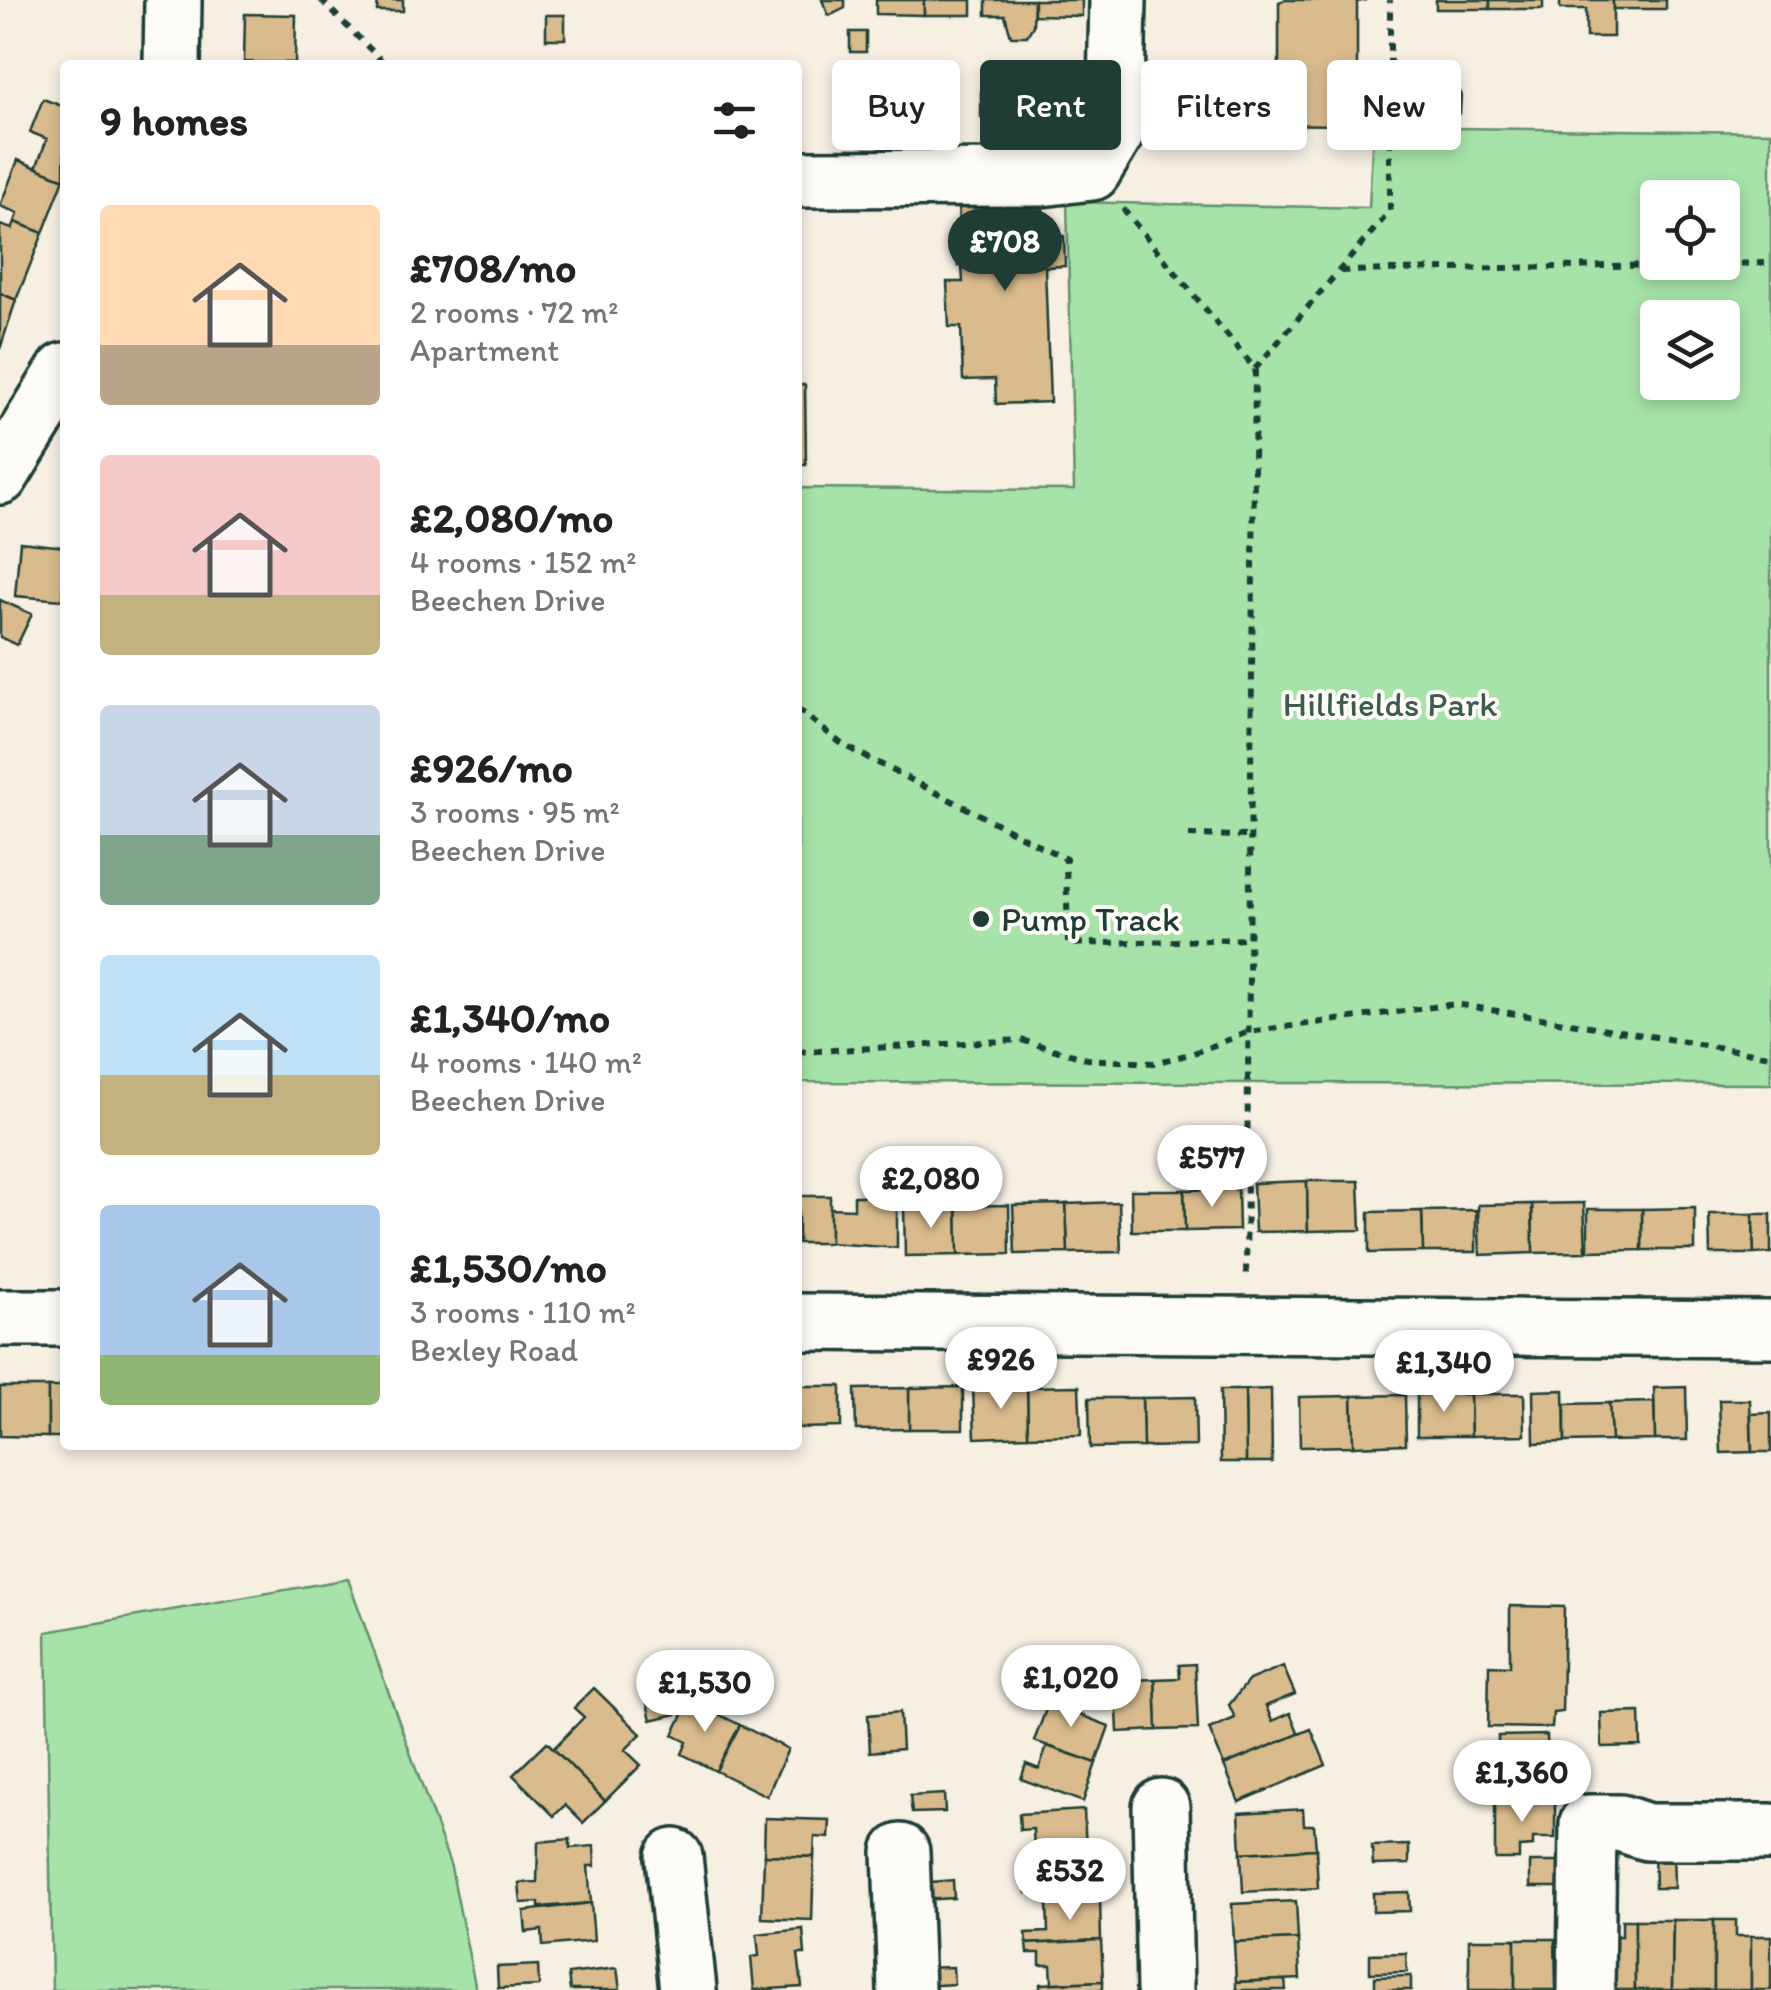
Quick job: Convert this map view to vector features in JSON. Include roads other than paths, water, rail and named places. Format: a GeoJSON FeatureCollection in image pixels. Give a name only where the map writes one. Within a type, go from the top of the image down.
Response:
{"type":"FeatureCollection","features":[{"type":"Feature","properties":{"kind":"street"},"geometry":{"type":"LineString","coordinates":[[172,60],[174,0]]}},
{"type":"Feature","properties":{"kind":"street"},"geometry":{"type":"LineString","coordinates":[[802,179],[1041,178],[1092,172],[1115,134],[1118,0]]}},
{"type":"Feature","properties":{"kind":"street"},"geometry":{"type":"LineString","coordinates":[[0,476],[60,378]]}},
{"type":"Feature","properties":{"kind":"street"},"geometry":{"type":"LineString","coordinates":[[0,1318],[60,1318]]}},
{"type":"Feature","properties":{"kind":"street"},"geometry":{"type":"LineString","coordinates":[[802,1322],[1771,1329]]}},
{"type":"Feature","properties":{"kind":"street"},"geometry":{"type":"LineString","coordinates":[[1161,1807],[1165,1990]]}},
{"type":"Feature","properties":{"kind":"street"},"geometry":{"type":"LineString","coordinates":[[1586,1990],[1588,1823],[1620,1823],[1647,1832],[1771,1832]]}},
{"type":"Feature","properties":{"kind":"street"},"geometry":{"type":"LineString","coordinates":[[902,1852],[906,1990]]}},
{"type":"Feature","properties":{"kind":"street"},"geometry":{"type":"LineString","coordinates":[[674,1856],[688,1990]]}},
{"type":"Feature","properties":{"kind":"place","name":"Pump Track"},"geometry":{"type":"Point","coordinates":[981,919]}},
{"type":"Feature","properties":{"kind":"park label","name":"Hillfields Park"},"geometry":{"type":"Point","coordinates":[1390,704]}}]}
